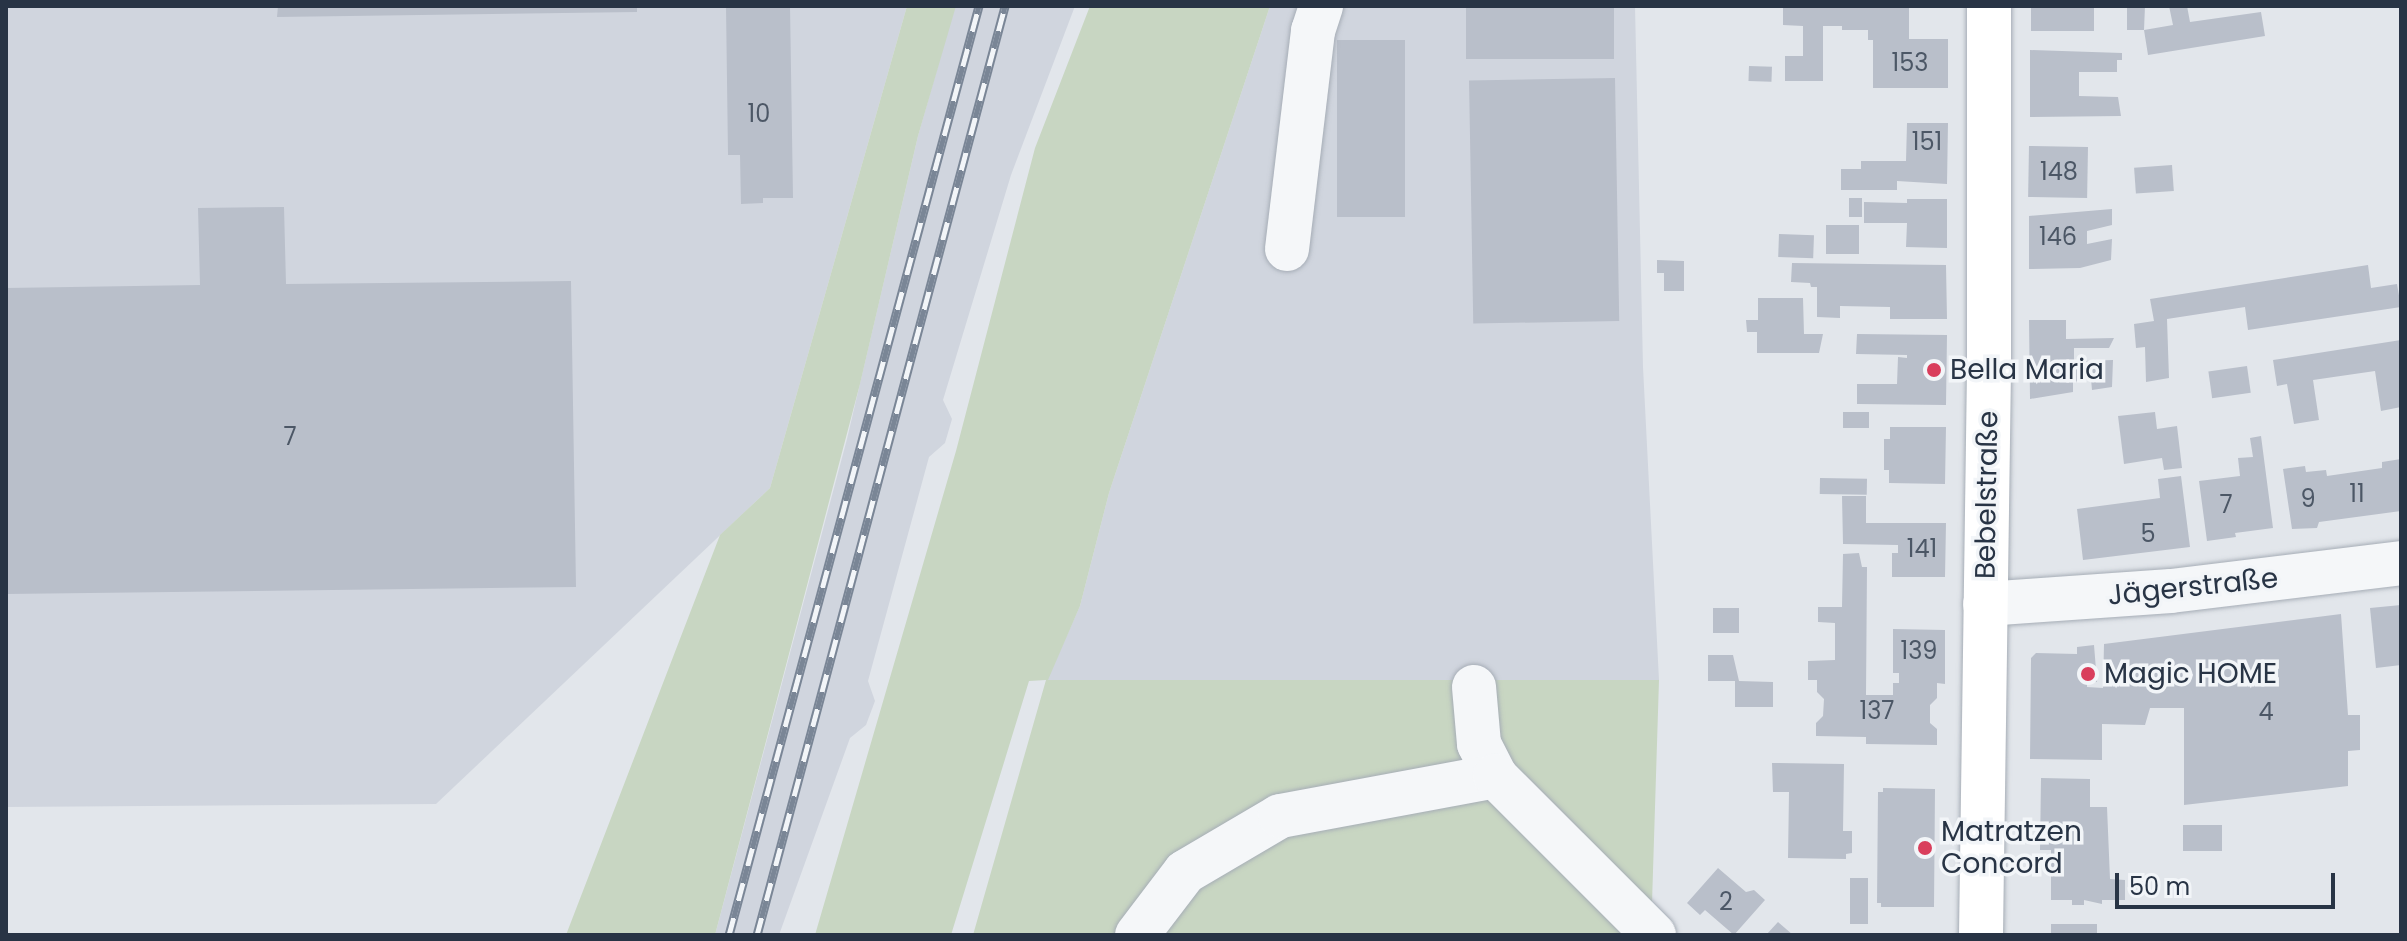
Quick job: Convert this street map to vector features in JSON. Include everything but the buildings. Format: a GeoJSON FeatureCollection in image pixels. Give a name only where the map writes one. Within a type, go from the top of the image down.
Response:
{"type":"FeatureCollection","features":[{"type":"Feature","properties":{"kind":"main road","name":"Bebelstraße"},"geometry":{"type":"LineString","coordinates":[[1981,935],[1989,6]]}},
{"type":"Feature","properties":{"kind":"street"},"geometry":{"type":"LineString","coordinates":[[1287,249],[1313,31],[1321,6]]}},
{"type":"Feature","properties":{"kind":"street","name":"Jägerstraße"},"geometry":{"type":"LineString","coordinates":[[1985,604],[2171,591],[2401,563]]}},
{"type":"Feature","properties":{"kind":"street"},"geometry":{"type":"LineString","coordinates":[[1474,687],[1479,744],[1495,776],[1650,932]]}},
{"type":"Feature","properties":{"kind":"street"},"geometry":{"type":"LineString","coordinates":[[1137,935],[1185,872],[1280,816],[1495,776]]}},
{"type":"Feature","properties":{"kind":"shaded area"},"geometry":{"type":"Polygon","coordinates":[[[6,6],[907,6],[770,488],[436,804],[6,807],[6,6]]]}},
{"type":"Feature","properties":{"kind":"shaded area"},"geometry":{"type":"Polygon","coordinates":[[[955,6],[1075,6],[1011,175],[943,400],[952,419],[945,443],[929,457],[868,681],[875,701],[866,725],[850,738],[779,935],[715,935],[847,439],[918,136],[955,6]]]}},
{"type":"Feature","properties":{"kind":"shaded area"},"geometry":{"type":"Polygon","coordinates":[[[1270,6],[1635,6],[1643,367],[1659,680],[1047,680],[1080,606],[1109,493],[1270,6]]]}},
{"type":"Feature","properties":{"kind":"green space"},"geometry":{"type":"Polygon","coordinates":[[[907,6],[956,6],[918,136],[860,384],[715,935],[566,935],[720,535],[770,488],[907,6]]]}},
{"type":"Feature","properties":{"kind":"green space"},"geometry":{"type":"Polygon","coordinates":[[[1090,6],[1270,6],[1109,493],[1080,606],[1048,680],[1659,680],[1651,935],[973,935],[1046,680],[1029,681],[951,935],[815,935],[956,451],[1035,148],[1090,6]]]}},
{"type":"Feature","properties":{"kind":"railway"},"geometry":{"type":"LineString","coordinates":[[729,935],[979,6]]}},
{"type":"Feature","properties":{"kind":"railway"},"geometry":{"type":"LineString","coordinates":[[757,935],[1005,6]]}},
{"type":"Feature","properties":{"kind":"place","name":"Bella Maria"},"geometry":{"type":"Point","coordinates":[1934,370]}},
{"type":"Feature","properties":{"kind":"place","name":"Magic HOME"},"geometry":{"type":"Point","coordinates":[2088,674]}},
{"type":"Feature","properties":{"kind":"place","name":"Matratzen Concord"},"geometry":{"type":"Point","coordinates":[1925,848]}}]}
